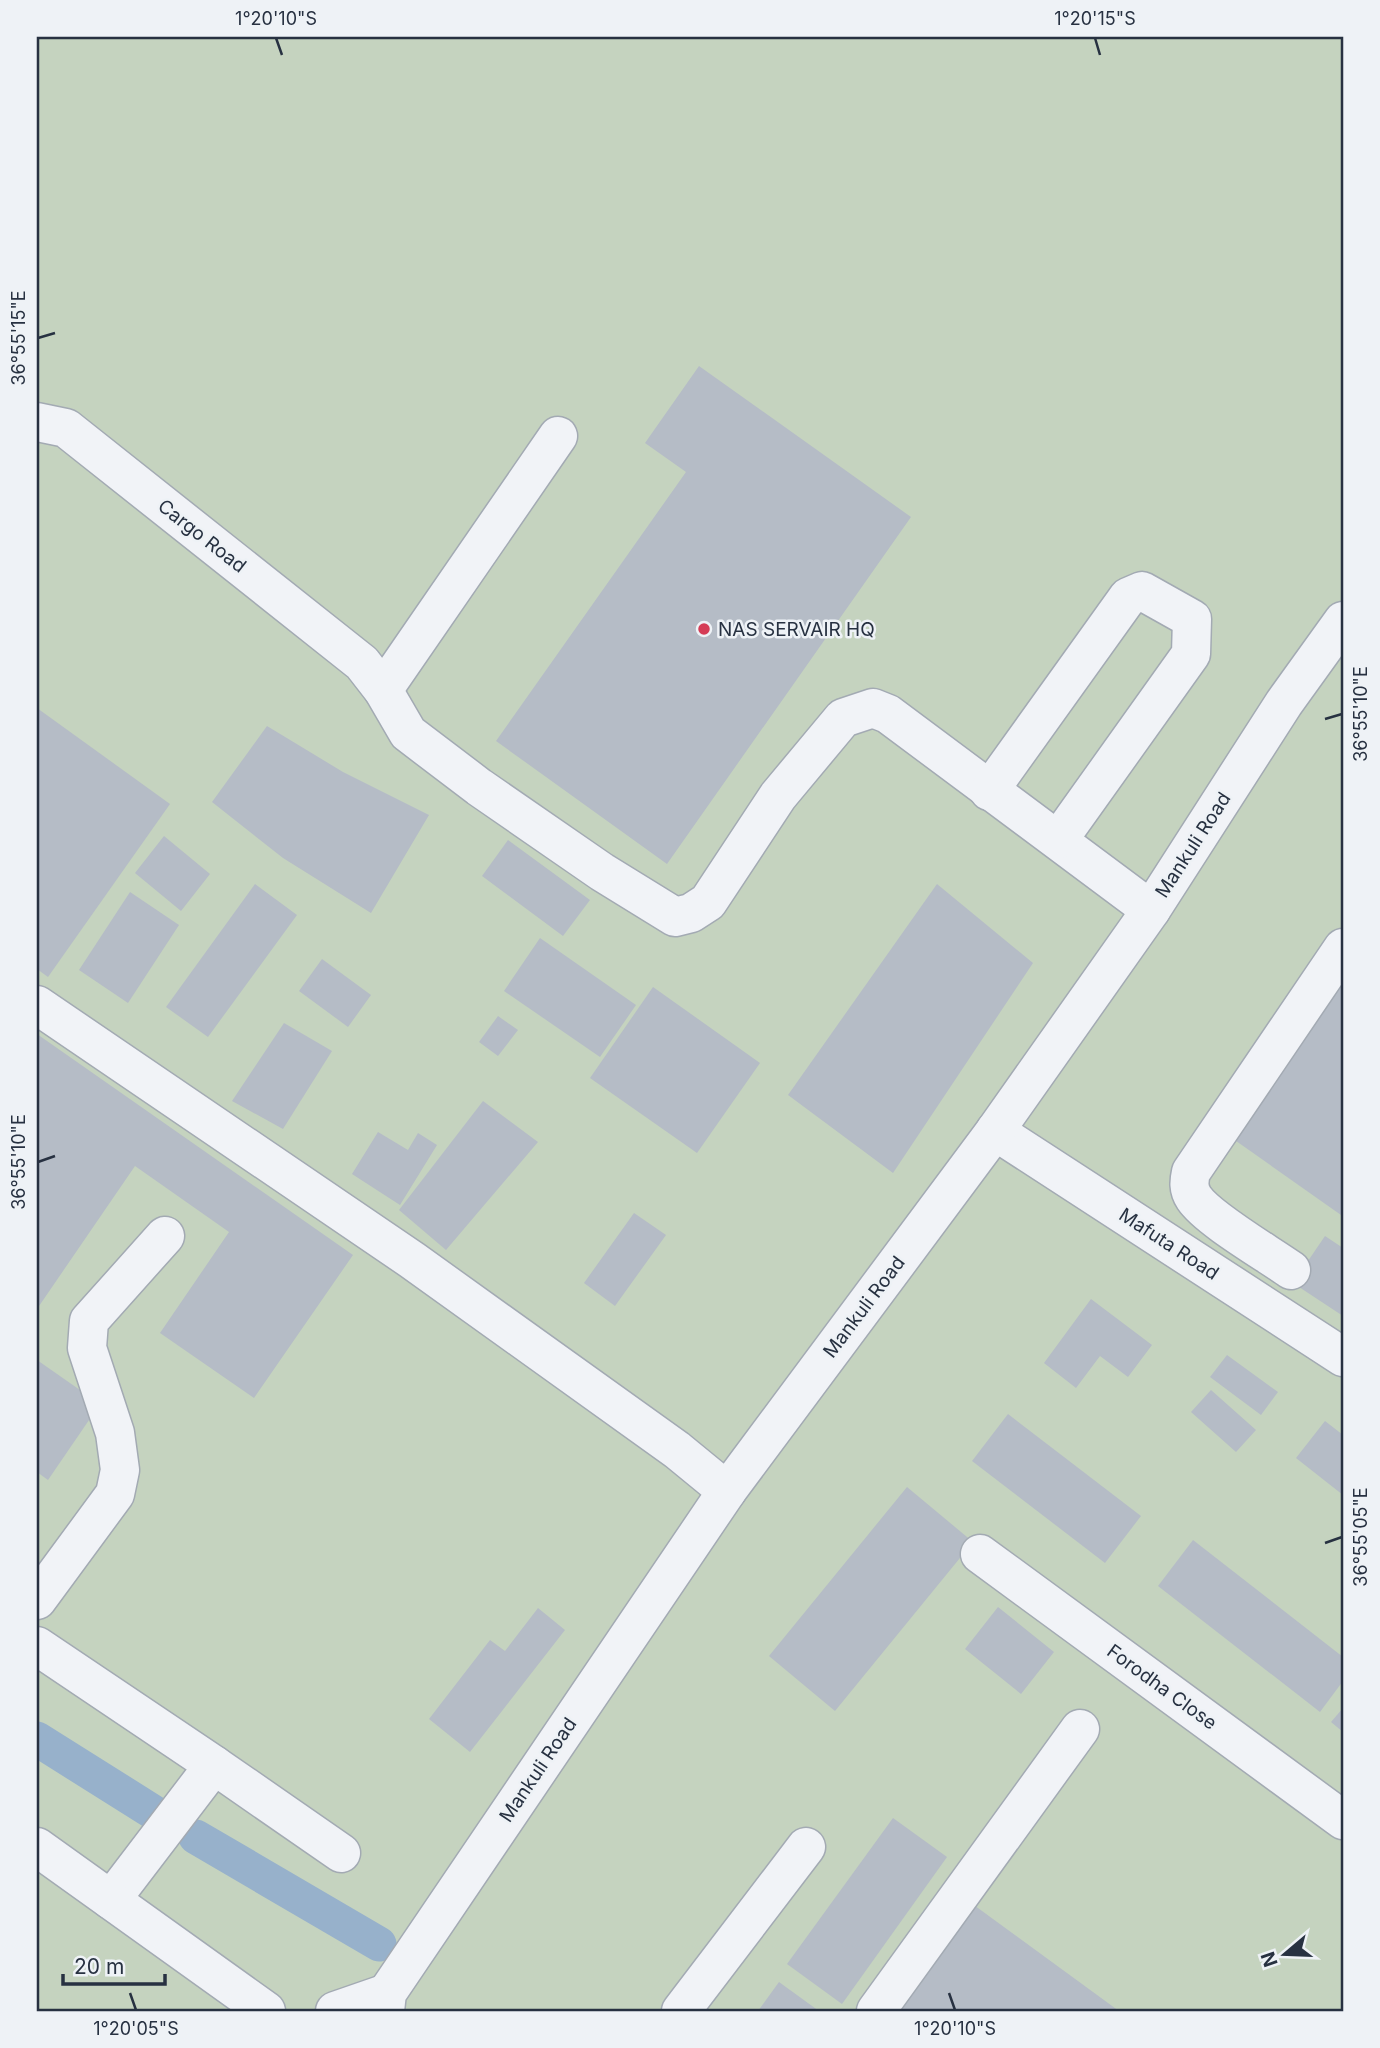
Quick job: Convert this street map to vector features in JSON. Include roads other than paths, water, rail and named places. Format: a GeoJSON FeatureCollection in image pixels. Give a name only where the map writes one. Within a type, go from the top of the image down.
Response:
{"type":"FeatureCollection","features":[{"type":"Feature","properties":{"kind":"street","name":"Cargo Road"},"geometry":{"type":"LineString","coordinates":[[37,422],[66,428],[373,676]]}},
{"type":"Feature","properties":{"kind":"street"},"geometry":{"type":"LineString","coordinates":[[558,436],[373,676],[408,733],[479,787],[602,872],[675,917],[691,914],[708,902],[778,796],[843,718],[873,708],[888,714],[1151,910]]}},
{"type":"Feature","properties":{"kind":"street"},"geometry":{"type":"LineString","coordinates":[[989,791],[1128,597],[1142,591],[1192,619],[1191,654],[1059,839]]}},
{"type":"Feature","properties":{"kind":"street","name":"Mankuli Road"},"geometry":{"type":"LineString","coordinates":[[386,2002],[727,1491],[995,1131],[1151,910],[1284,703],[1343,621]]}},
{"type":"Feature","properties":{"kind":"street"},"geometry":{"type":"LineString","coordinates":[[1290,1270],[1212,1214],[1194,1198],[1188,1184],[1191,1171],[1343,948]]}},
{"type":"Feature","properties":{"kind":"street"},"geometry":{"type":"LineString","coordinates":[[37,1005],[412,1260],[677,1450],[727,1491]]}},
{"type":"Feature","properties":{"kind":"street","name":"Mafuta Road"},"geometry":{"type":"LineString","coordinates":[[995,1131],[1343,1357]]}},
{"type":"Feature","properties":{"kind":"street"},"geometry":{"type":"LineString","coordinates":[[1186,1255],[1212,1214]]}},
{"type":"Feature","properties":{"kind":"street"},"geometry":{"type":"LineString","coordinates":[[37,1600],[115,1494],[120,1470],[116,1433],[88,1349],[89,1321],[165,1236]]}},
{"type":"Feature","properties":{"kind":"street","name":"Forodha Close"},"geometry":{"type":"LineString","coordinates":[[980,1554],[1343,1820]]}},
{"type":"Feature","properties":{"kind":"street"},"geometry":{"type":"LineString","coordinates":[[37,1646],[341,1853]]}},
{"type":"Feature","properties":{"kind":"street"},"geometry":{"type":"LineString","coordinates":[[876,2011],[1080,1729]]}},
{"type":"Feature","properties":{"kind":"street"},"geometry":{"type":"LineString","coordinates":[[111,1900],[214,1765]]}},
{"type":"Feature","properties":{"kind":"street"},"geometry":{"type":"LineString","coordinates":[[37,1847],[266,2011]]}},
{"type":"Feature","properties":{"kind":"street"},"geometry":{"type":"LineString","coordinates":[[681,2011],[806,1847]]}},
{"type":"Feature","properties":{"kind":"street"},"geometry":{"type":"LineString","coordinates":[[335,2011],[386,2002]]}},
{"type":"Feature","properties":{"kind":"waterway"},"geometry":{"type":"LineString","coordinates":[[37,1739],[153,1812]]}},
{"type":"Feature","properties":{"kind":"waterway"},"geometry":{"type":"LineString","coordinates":[[196,1837],[379,1944]]}},
{"type":"Feature","properties":{"kind":"place","name":"NAS SERVAIR HQ"},"geometry":{"type":"Point","coordinates":[704,629]}}]}
